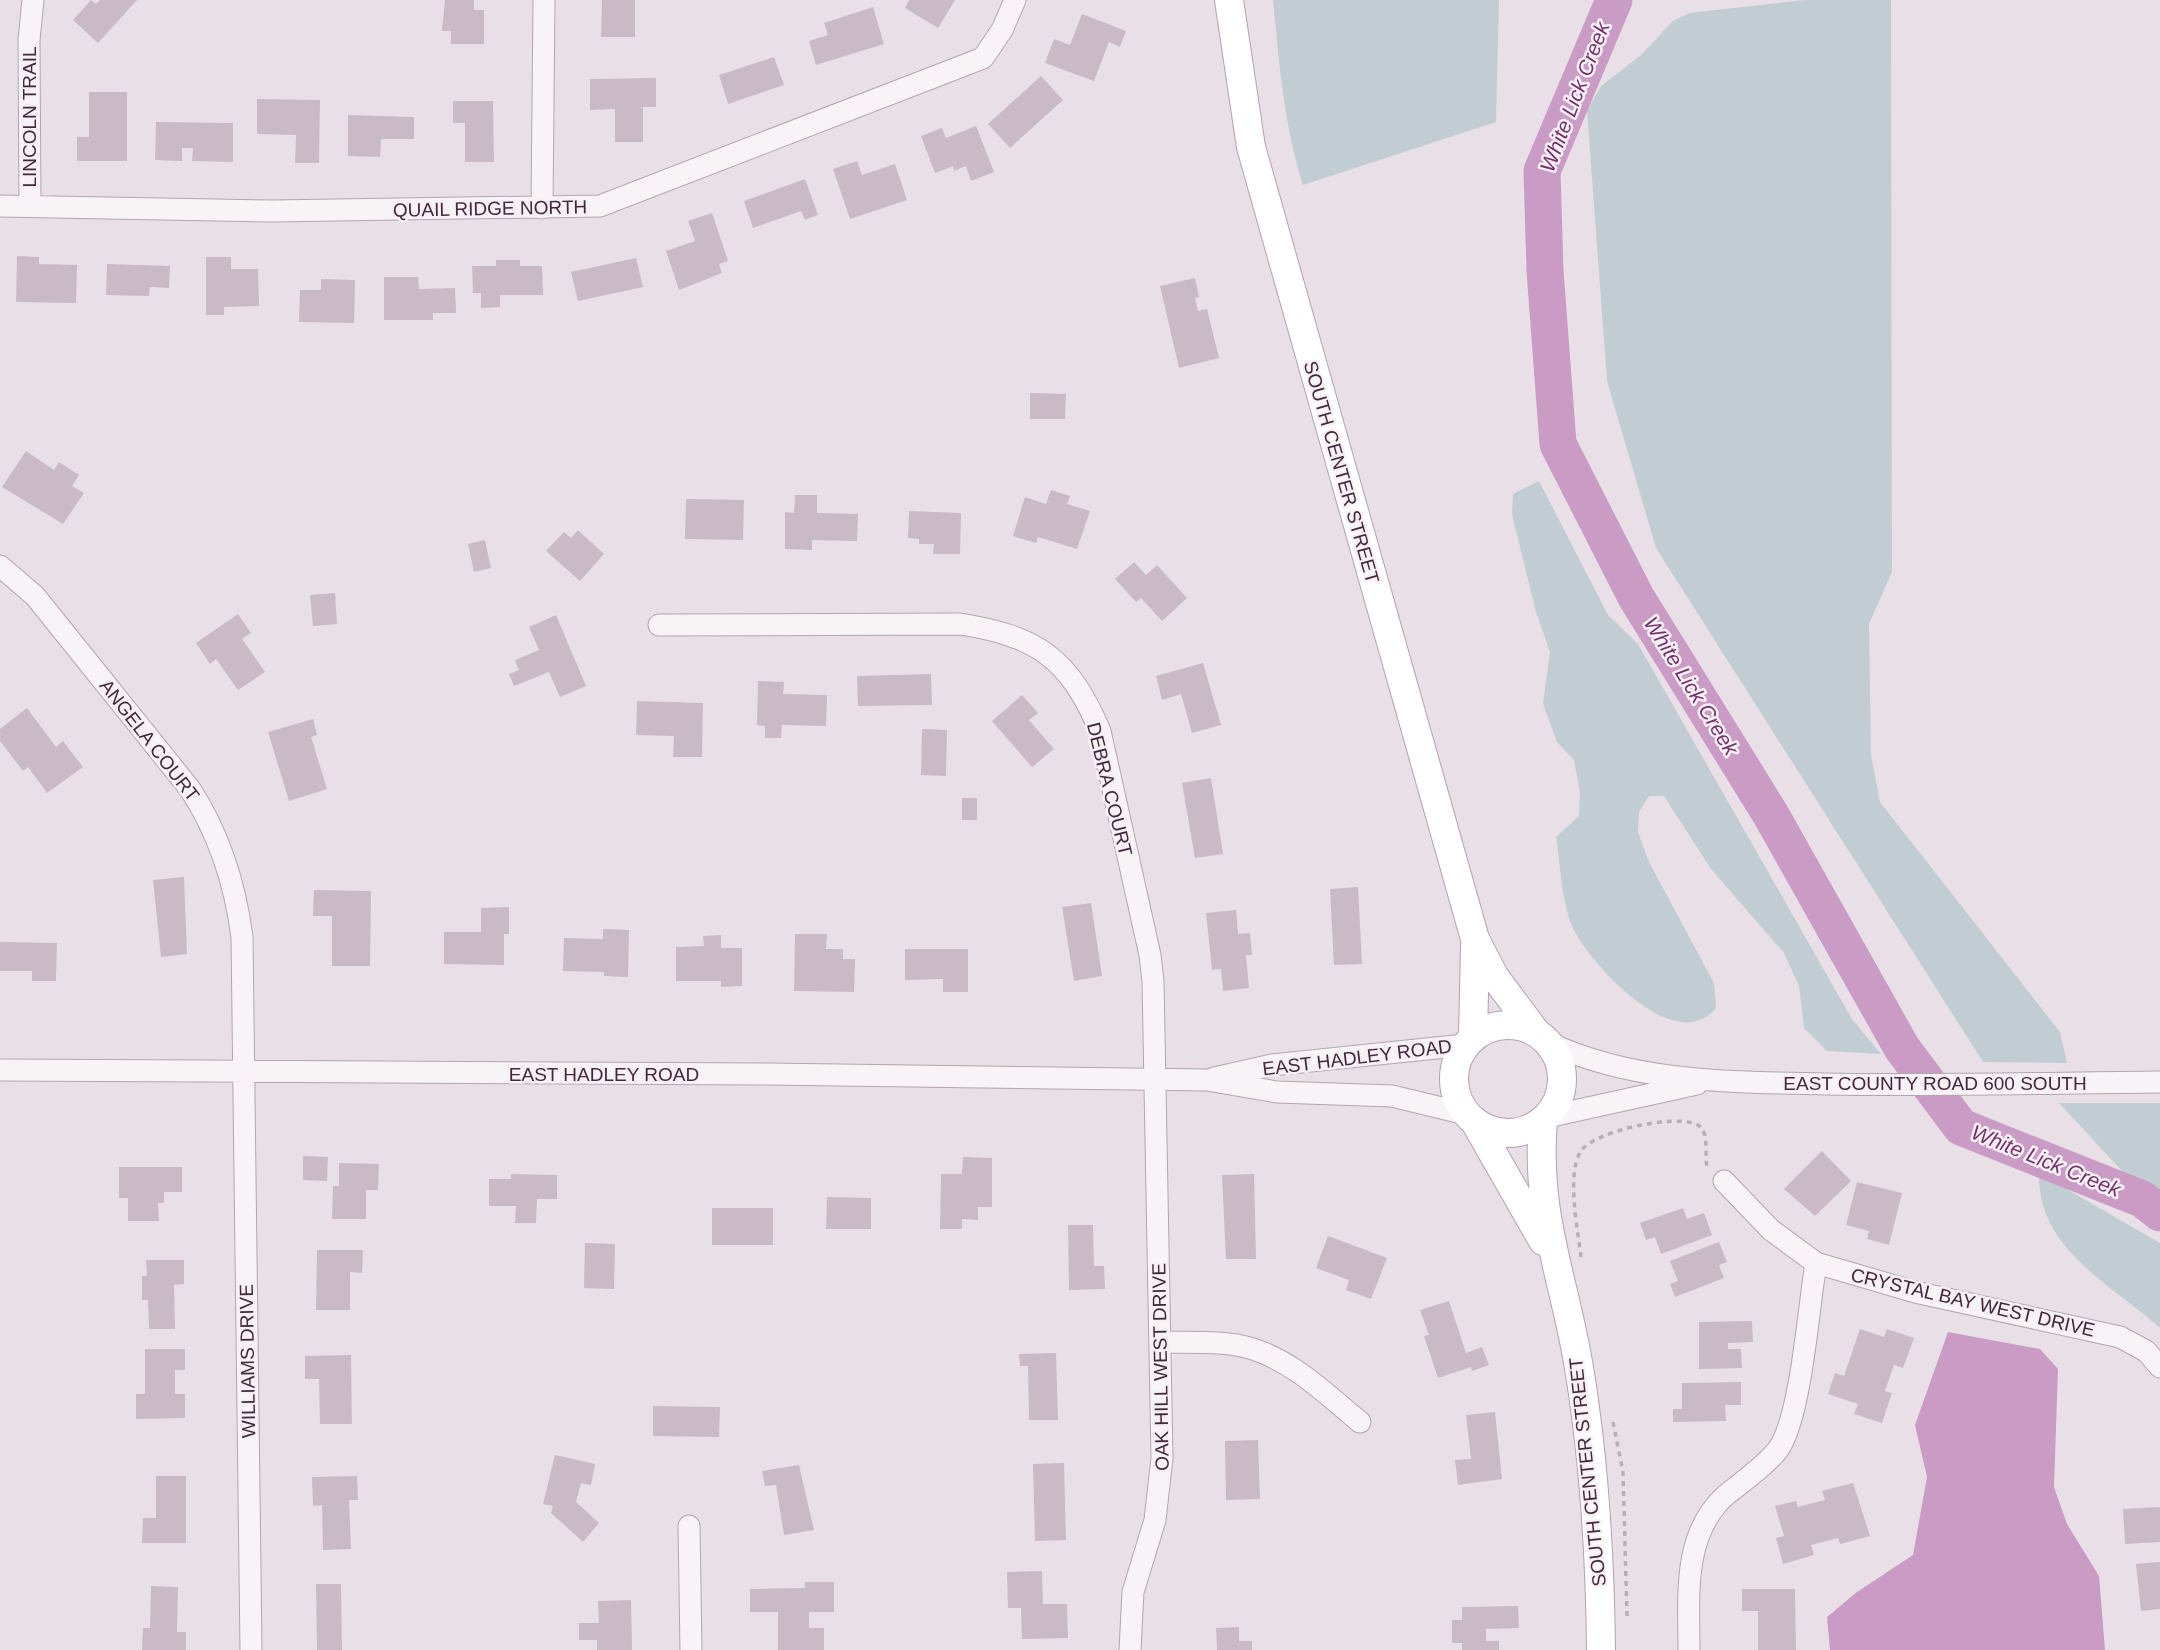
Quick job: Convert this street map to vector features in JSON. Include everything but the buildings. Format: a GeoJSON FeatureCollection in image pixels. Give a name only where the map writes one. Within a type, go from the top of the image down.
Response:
{"type":"FeatureCollection","features":[{"type":"Feature","properties":{"kind":"main road","name":"SOUTH CENTER STREET"},"geometry":{"type":"LineString","coordinates":[[1228,0],[1251,147],[1475,939],[1493,976],[1542,1037]]}},
{"type":"Feature","properties":{"kind":"main road","name":"SOUTH CENTER STREET"},"geometry":{"type":"LineString","coordinates":[[1469,1041],[1475,939]]}},
{"type":"Feature","properties":{"kind":"main road"},"geometry":{"type":"LineString","coordinates":[[1503,1024],[1542,1037],[1560,1063],[1562,1086],[1559,1097],[1545,1119],[1527,1130],[1509,1133],[1491,1130],[1471,1118],[1459,1104],[1453,1079],[1454,1067],[1469,1041],[1487,1028],[1503,1024]]}},
{"type":"Feature","properties":{"kind":"main road","name":"SOUTH CENTER STREET"},"geometry":{"type":"LineString","coordinates":[[1471,1118],[1552,1255]]}},
{"type":"Feature","properties":{"kind":"main road","name":"SOUTH CENTER STREET"},"geometry":{"type":"LineString","coordinates":[[1545,1119],[1540,1176],[1552,1255],[1577,1361],[1584,1413],[1599,1581],[1601,1650]]}},
{"type":"Feature","properties":{"kind":"street","name":"LINCOLN TRAIL"},"geometry":{"type":"LineString","coordinates":[[0,206],[30,206],[29,40],[33,0]]}},
{"type":"Feature","properties":{"kind":"street"},"geometry":{"type":"LineString","coordinates":[[542,208],[544,0]]}},
{"type":"Feature","properties":{"kind":"street","name":"QUAIL RIDGE NORTH"},"geometry":{"type":"LineString","coordinates":[[30,206],[272,211],[600,206],[983,58],[1002,30],[1015,0]]}},
{"type":"Feature","properties":{"kind":"street","name":"ANGELA COURT"},"geometry":{"type":"LineString","coordinates":[[0,566],[35,596],[190,789],[207,815],[225,857],[237,900],[242,937],[242,1071]]}},
{"type":"Feature","properties":{"kind":"street","name":"DEBRA COURT"},"geometry":{"type":"LineString","coordinates":[[659,625],[960,624],[999,631],[1023,640],[1055,659],[1076,685],[1100,731],[1150,956],[1156,1080]]}},
{"type":"Feature","properties":{"kind":"street","name":"EAST COUNTY ROAD 600 SOUTH"},"geometry":{"type":"LineString","coordinates":[[1542,1037],[1602,1064],[1709,1081],[1878,1085],[2160,1082]]}},
{"type":"Feature","properties":{"kind":"street","name":"EAST HADLEY ROAD"},"geometry":{"type":"LineString","coordinates":[[1208,1080],[1272,1065],[1469,1041]]}},
{"type":"Feature","properties":{"kind":"street","name":"EAST HADLEY ROAD"},"geometry":{"type":"LineString","coordinates":[[0,1070],[768,1073],[1208,1080],[1277,1092],[1392,1096],[1471,1118]]}},
{"type":"Feature","properties":{"kind":"street","name":"WILLIAMS DRIVE"},"geometry":{"type":"LineString","coordinates":[[242,1071],[251,1650]]}},
{"type":"Feature","properties":{"kind":"street","name":"OAK HILL WEST DRIVE"},"geometry":{"type":"LineString","coordinates":[[1130,1650],[1133,1592],[1152,1532],[1160,1487],[1156,1080]]}},
{"type":"Feature","properties":{"kind":"street","name":"EAST COUNTY ROAD 600 SOUTH"},"geometry":{"type":"LineString","coordinates":[[1545,1119],[1709,1081]]}},
{"type":"Feature","properties":{"kind":"street","name":"CRYSTAL BAY WEST DRIVE"},"geometry":{"type":"LineString","coordinates":[[1724,1181],[1771,1230],[1816,1263],[1915,1292],[2120,1337],[2146,1351],[2160,1367]]}},
{"type":"Feature","properties":{"kind":"street"},"geometry":{"type":"LineString","coordinates":[[1689,1650],[1692,1556],[1701,1527],[1715,1505],[1780,1448],[1791,1422],[1816,1263]]}},
{"type":"Feature","properties":{"kind":"street"},"geometry":{"type":"LineString","coordinates":[[1160,1342],[1210,1343],[1251,1348],[1286,1363],[1360,1422]]}},
{"type":"Feature","properties":{"kind":"street"},"geometry":{"type":"LineString","coordinates":[[689,1526],[691,1650]]}},
{"type":"Feature","properties":{"kind":"path"},"geometry":{"type":"LineString","coordinates":[[1582,1261],[1574,1175],[1581,1150],[1599,1137],[1653,1123],[1685,1122],[1698,1125],[1704,1132],[1705,1164],[1710,1175],[1724,1181]]}},
{"type":"Feature","properties":{"kind":"path"},"geometry":{"type":"LineString","coordinates":[[1612,1419],[1623,1472],[1627,1627]]}},
{"type":"Feature","properties":{"kind":"shaded area"},"geometry":{"type":"Polygon","coordinates":[[[1273,0],[1499,0],[1496,122],[1303,185],[1287,117],[1273,0]]]}},
{"type":"Feature","properties":{"kind":"shaded area"},"geometry":{"type":"Polygon","coordinates":[[[1804,0],[1891,0],[1892,572],[1869,624],[1871,755],[1880,802],[2060,1032],[2067,1063],[1983,1062],[1656,548],[1607,381],[1587,111],[1601,86],[1641,55],[1673,21],[1689,13],[1804,0]]]}},
{"type":"Feature","properties":{"kind":"shaded area"},"geometry":{"type":"Polygon","coordinates":[[[1539,481],[1608,615],[1638,644],[1852,1019],[1881,1054],[1827,1051],[1804,1028],[1799,986],[1784,953],[1711,869],[1664,796],[1649,796],[1639,812],[1638,832],[1649,862],[1714,983],[1716,1008],[1700,1020],[1680,1022],[1659,1015],[1618,985],[1585,948],[1575,932],[1564,898],[1556,837],[1579,816],[1580,792],[1574,760],[1557,742],[1543,704],[1550,652],[1536,612],[1512,515],[1513,494],[1539,481]]]}},
{"type":"Feature","properties":{"kind":"shaded area"},"geometry":{"type":"Polygon","coordinates":[[[2059,1103],[2160,1103],[2160,1212],[2059,1103]]]}},
{"type":"Feature","properties":{"kind":"shaded area"},"geometry":{"type":"Polygon","coordinates":[[[2039,1173],[2160,1243],[2160,1328],[2100,1280],[2063,1244],[2050,1223],[2042,1200],[2039,1173]]]}},
{"type":"Feature","properties":{"kind":"shaded area"},"geometry":{"type":"Polygon","coordinates":[[[1948,1332],[2040,1349],[2058,1369],[2054,1487],[2067,1524],[2099,1576],[2105,1650],[1830,1650],[1827,1617],[1857,1592],[1913,1555],[1927,1477],[1915,1425],[1948,1332]]]}},
{"type":"Feature","properties":{"kind":"waterway","name":"White Lick Creek"},"geometry":{"type":"LineString","coordinates":[[1614,0],[1542,171],[1545,271],[1558,444],[1636,597],[1771,815],[1902,1048],[1961,1127],[2142,1199],[2160,1213]]}}]}
